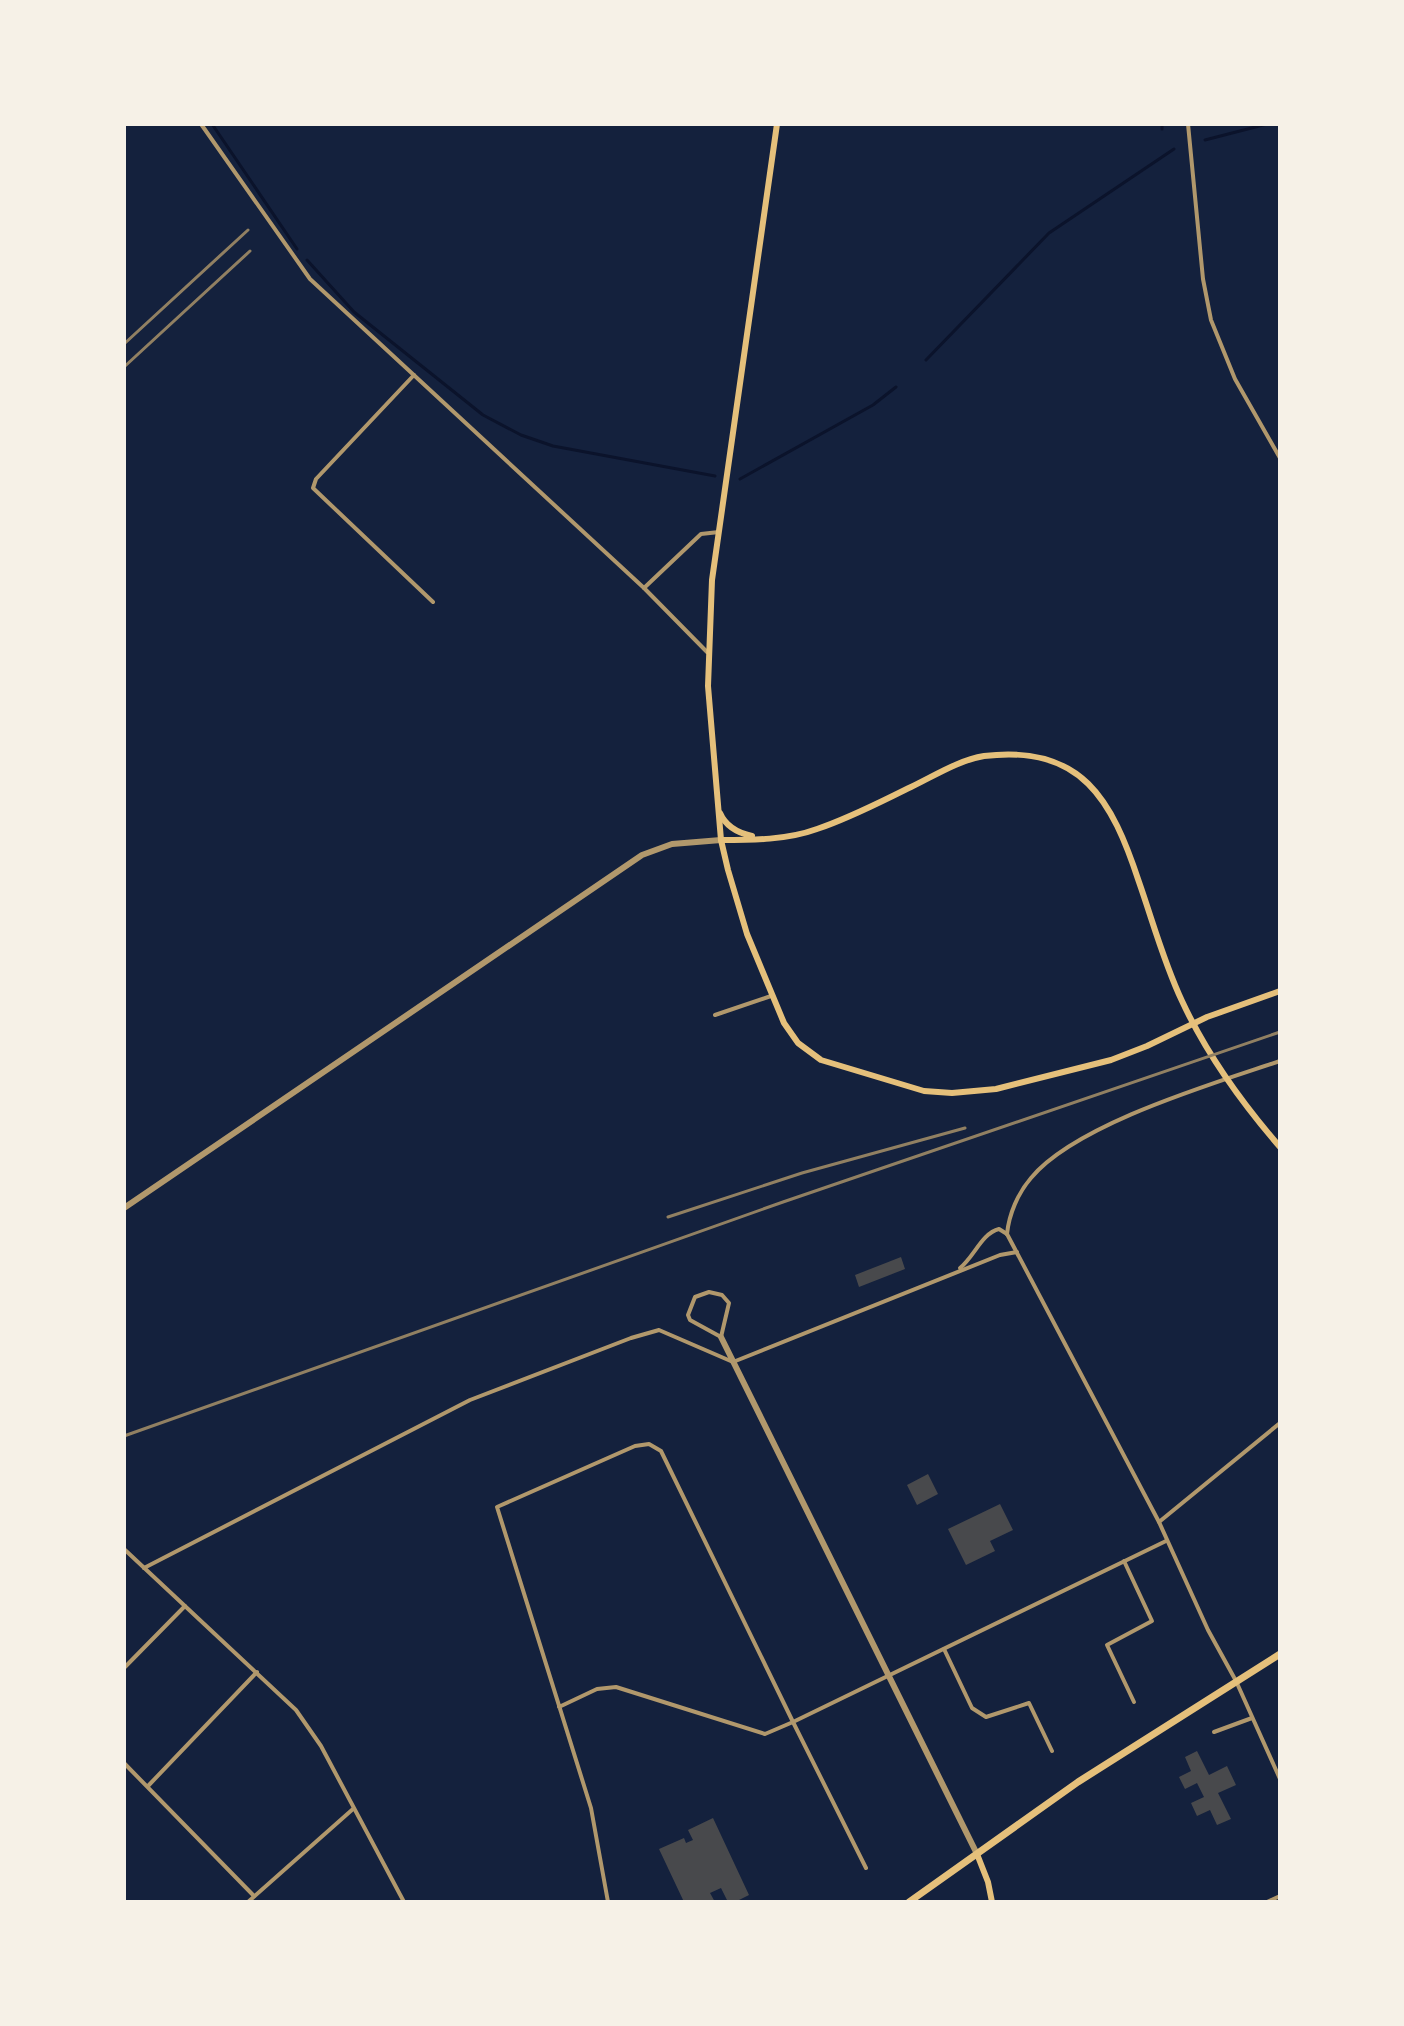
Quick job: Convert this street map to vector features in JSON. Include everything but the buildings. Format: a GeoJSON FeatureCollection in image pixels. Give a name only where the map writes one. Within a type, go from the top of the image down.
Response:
{"type":"FeatureCollection","features":[{"type":"Feature","properties":{"kind":"main road"},"geometry":{"type":"LineString","coordinates":[[777,124],[719,532],[707,652],[710,726],[721,840],[743,922],[784,1023],[798,1043],[821,1060],[924,1091],[968,1092],[996,1089],[1111,1060],[1207,1017],[1280,991]]}},
{"type":"Feature","properties":{"kind":"main road"},"geometry":{"type":"LineString","coordinates":[[721,840],[763,839],[815,830],[841,821],[977,757],[1017,754],[1056,763],[1094,789],[1118,823],[1181,999],[1231,1085],[1280,1147]]}},
{"type":"Feature","properties":{"kind":"main road"},"geometry":{"type":"LineString","coordinates":[[718,809],[733,829],[763,839]]}},
{"type":"Feature","properties":{"kind":"main road"},"geometry":{"type":"LineString","coordinates":[[909,1902],[1078,1782],[1280,1654]]}},
{"type":"Feature","properties":{"kind":"main road"},"geometry":{"type":"LineString","coordinates":[[977,1854],[992,1902]]}},
{"type":"Feature","properties":{"kind":"street"},"geometry":{"type":"LineString","coordinates":[[201,124],[303,270],[644,588],[707,652]]}},
{"type":"Feature","properties":{"kind":"street"},"geometry":{"type":"LineString","coordinates":[[1188,124],[1203,279],[1211,320],[1235,379],[1280,458]]}},
{"type":"Feature","properties":{"kind":"street"},"geometry":{"type":"LineString","coordinates":[[414,375],[316,479],[313,488],[433,602]]}},
{"type":"Feature","properties":{"kind":"street"},"geometry":{"type":"LineString","coordinates":[[644,588],[701,534],[719,532]]}},
{"type":"Feature","properties":{"kind":"street"},"geometry":{"type":"LineString","coordinates":[[124,1208],[642,855],[672,844],[721,840]]}},
{"type":"Feature","properties":{"kind":"street"},"geometry":{"type":"LineString","coordinates":[[715,1015],[771,996]]}},
{"type":"Feature","properties":{"kind":"street"},"geometry":{"type":"LineString","coordinates":[[1007,1234],[1012,1211],[1031,1178],[1079,1141],[1138,1112],[1280,1061]]}},
{"type":"Feature","properties":{"kind":"street"},"geometry":{"type":"LineString","coordinates":[[944,1277],[966,1263],[992,1231],[999,1229],[1007,1234],[1159,1522],[1280,1779]]}},
{"type":"Feature","properties":{"kind":"street"},"geometry":{"type":"LineString","coordinates":[[144,1568],[470,1400],[653,1331],[665,1331],[733,1362],[1000,1255],[1017,1252]]}},
{"type":"Feature","properties":{"kind":"street"},"geometry":{"type":"LineString","coordinates":[[721,1337],[729,1303],[727,1298],[717,1293],[701,1293],[690,1305],[690,1320],[721,1337],[977,1854]]}},
{"type":"Feature","properties":{"kind":"street"},"geometry":{"type":"LineString","coordinates":[[1159,1522],[1280,1423]]}},
{"type":"Feature","properties":{"kind":"street"},"geometry":{"type":"LineString","coordinates":[[608,1902],[591,1808],[497,1507],[635,1446],[649,1444],[661,1451],[866,1868]]}},
{"type":"Feature","properties":{"kind":"street"},"geometry":{"type":"LineString","coordinates":[[559,1707],[597,1689],[616,1687],[765,1734],[1166,1541]]}},
{"type":"Feature","properties":{"kind":"street"},"geometry":{"type":"LineString","coordinates":[[124,1549],[284,1697],[307,1724],[404,1902]]}},
{"type":"Feature","properties":{"kind":"street"},"geometry":{"type":"LineString","coordinates":[[1124,1561],[1152,1621],[1107,1645],[1134,1702]]}},
{"type":"Feature","properties":{"kind":"street"},"geometry":{"type":"LineString","coordinates":[[124,1668],[185,1606]]}},
{"type":"Feature","properties":{"kind":"street"},"geometry":{"type":"LineString","coordinates":[[944,1649],[972,1708],[986,1717],[1029,1703],[1052,1751]]}},
{"type":"Feature","properties":{"kind":"street"},"geometry":{"type":"LineString","coordinates":[[148,1787],[257,1672]]}},
{"type":"Feature","properties":{"kind":"street"},"geometry":{"type":"LineString","coordinates":[[1214,1732],[1252,1718]]}},
{"type":"Feature","properties":{"kind":"street"},"geometry":{"type":"LineString","coordinates":[[124,1763],[254,1896]]}},
{"type":"Feature","properties":{"kind":"street"},"geometry":{"type":"LineString","coordinates":[[248,1902],[353,1809]]}},
{"type":"Feature","properties":{"kind":"street"},"geometry":{"type":"LineString","coordinates":[[1267,1902],[1280,1896]]}},
{"type":"Feature","properties":{"kind":"waterway"},"geometry":{"type":"LineString","coordinates":[[212,124],[297,249]]}},
{"type":"Feature","properties":{"kind":"waterway"},"geometry":{"type":"LineString","coordinates":[[1162,124],[1162,129]]}},
{"type":"Feature","properties":{"kind":"waterway"},"geometry":{"type":"LineString","coordinates":[[1205,140],[1267,124]]}},
{"type":"Feature","properties":{"kind":"waterway"},"geometry":{"type":"LineString","coordinates":[[926,360],[1049,233],[1174,149]]}},
{"type":"Feature","properties":{"kind":"waterway"},"geometry":{"type":"LineString","coordinates":[[307,260],[354,312],[483,415],[521,435],[553,446],[715,476]]}},
{"type":"Feature","properties":{"kind":"waterway"},"geometry":{"type":"LineString","coordinates":[[740,479],[873,405],[896,387]]}},
{"type":"Feature","properties":{"kind":"railway"},"geometry":{"type":"LineString","coordinates":[[124,344],[248,230]]}},
{"type":"Feature","properties":{"kind":"railway"},"geometry":{"type":"LineString","coordinates":[[124,367],[250,251]]}},
{"type":"Feature","properties":{"kind":"railway"},"geometry":{"type":"LineString","coordinates":[[124,1436],[783,1202],[1280,1032]]}},
{"type":"Feature","properties":{"kind":"railway"},"geometry":{"type":"LineString","coordinates":[[668,1217],[802,1173],[965,1128]]}}]}
